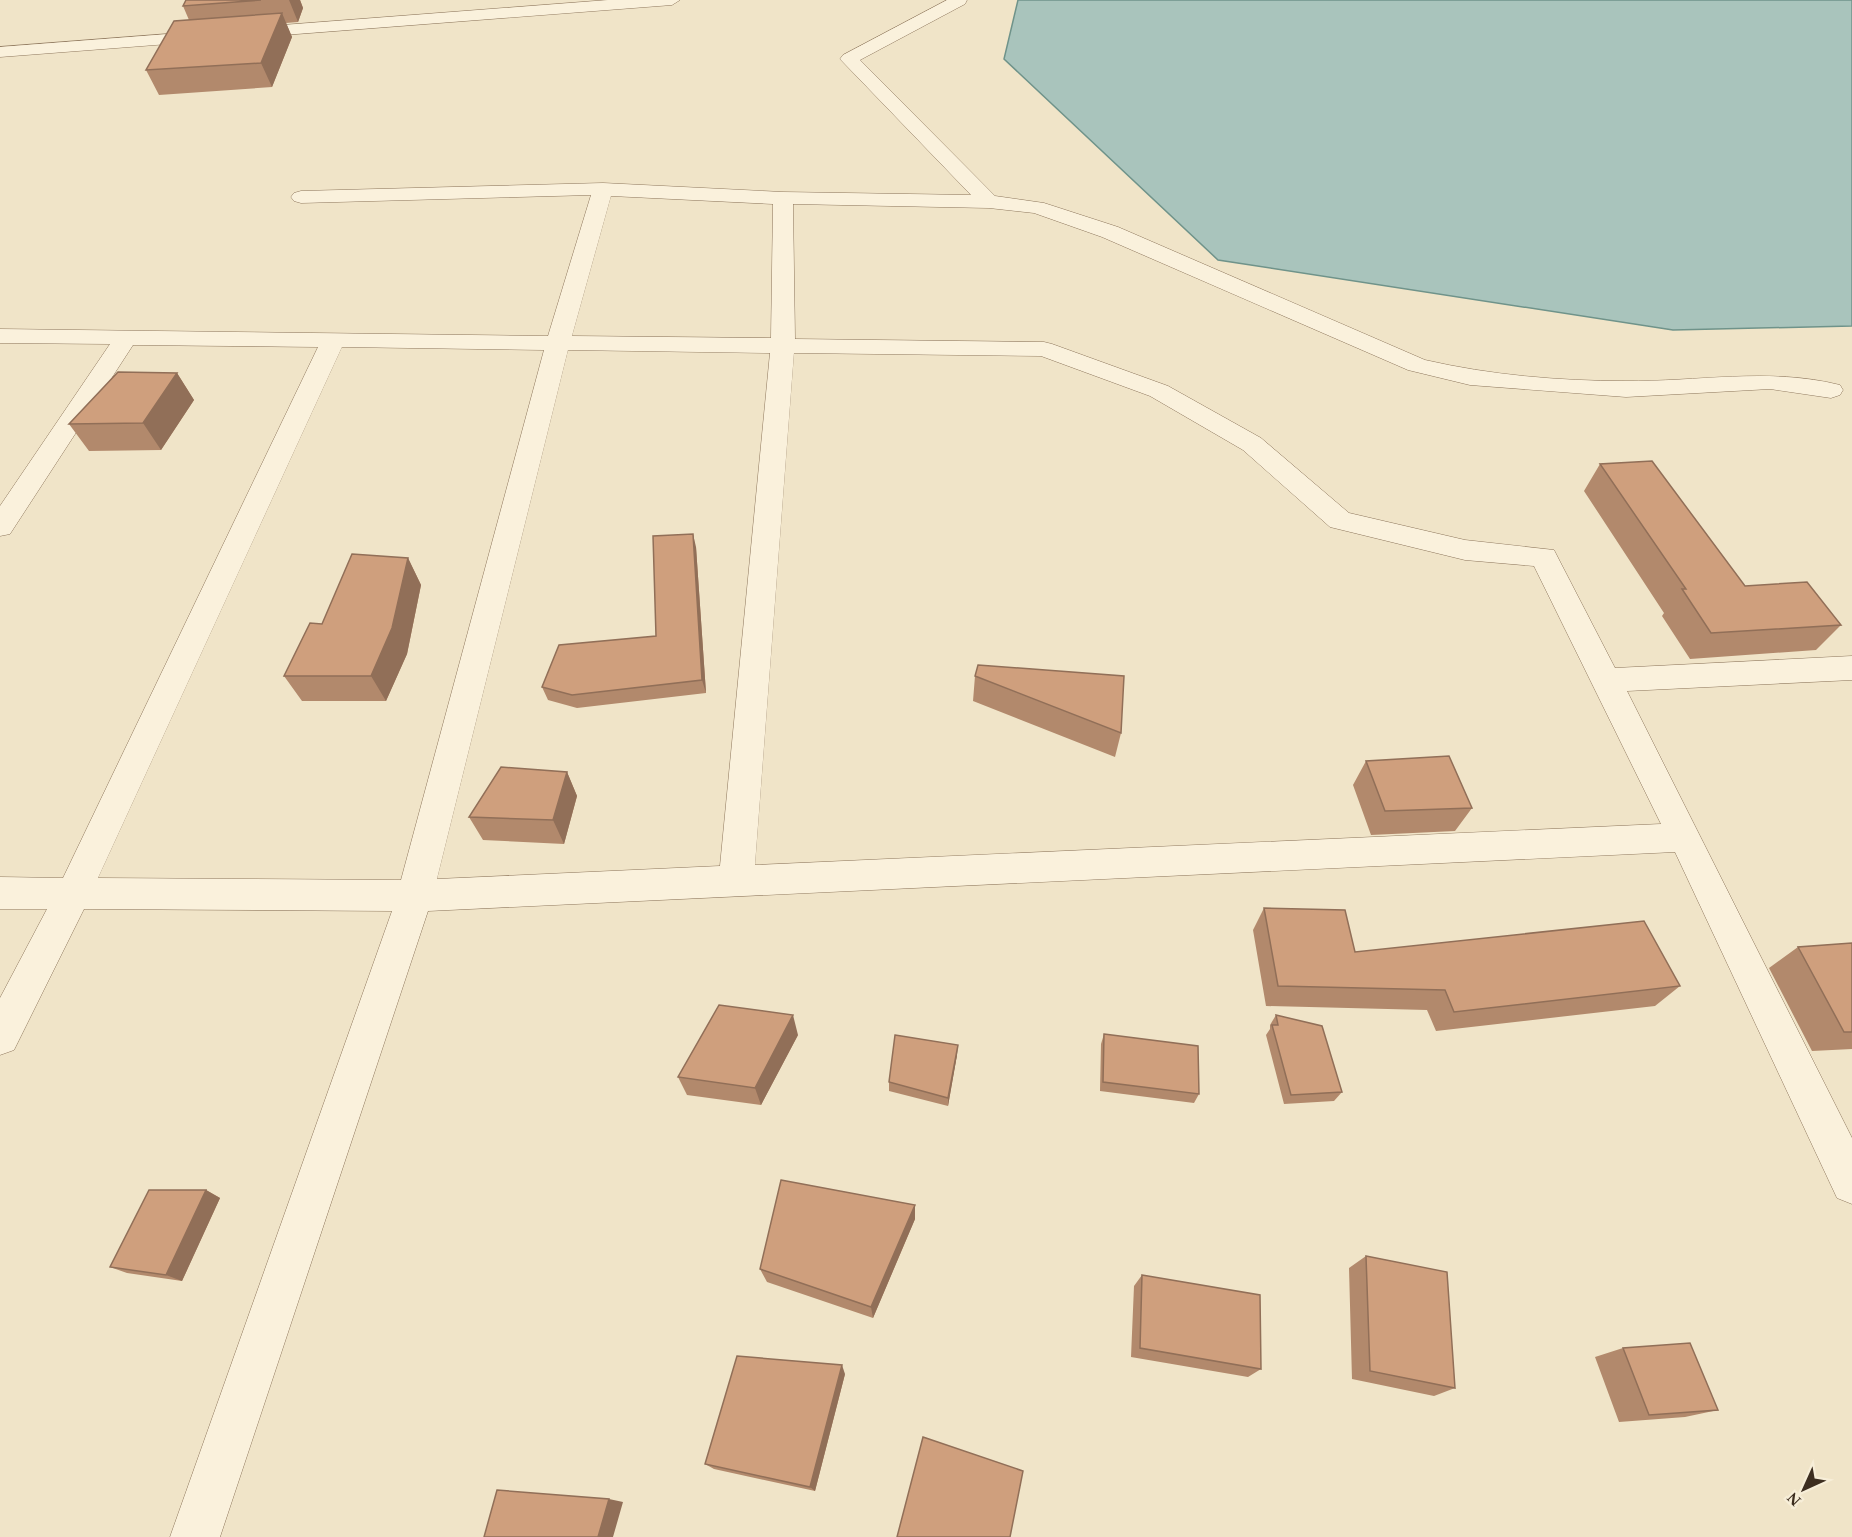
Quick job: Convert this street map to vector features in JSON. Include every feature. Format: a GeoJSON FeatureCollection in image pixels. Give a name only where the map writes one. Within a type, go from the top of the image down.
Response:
{"type":"FeatureCollection","features":[{"type":"Feature","properties":{"kind":"street"},"geometry":{"type":"LineString","coordinates":[[0,52],[672,0]]}},
{"type":"Feature","properties":{"kind":"street"},"geometry":{"type":"LineString","coordinates":[[959,0],[849,59],[989,202]]}},
{"type":"Feature","properties":{"kind":"street"},"geometry":{"type":"LineString","coordinates":[[302,196],[603,189],[783,198],[989,202],[1036,207],[1110,232],[1417,365],[1470,378],[1626,389],[1770,382],[1832,390]]}},
{"type":"Feature","properties":{"kind":"street"},"geometry":{"type":"LineString","coordinates":[[195,1537],[415,896],[558,344],[603,189]]}},
{"type":"Feature","properties":{"kind":"street"},"geometry":{"type":"LineString","coordinates":[[736,882],[783,346],[783,198]]}},
{"type":"Feature","properties":{"kind":"street"},"geometry":{"type":"LineString","coordinates":[[0,336],[1044,349],[1159,391],[1252,444],[1340,520],[1465,550],[1544,557],[1685,837],[1852,1183]]}},
{"type":"Feature","properties":{"kind":"street"},"geometry":{"type":"LineString","coordinates":[[0,527],[126,338]]}},
{"type":"Feature","properties":{"kind":"street"},"geometry":{"type":"LineString","coordinates":[[0,1037],[73,894],[333,341]]}},
{"type":"Feature","properties":{"kind":"street"},"geometry":{"type":"LineString","coordinates":[[1606,680],[1852,668]]}},
{"type":"Feature","properties":{"kind":"street"},"geometry":{"type":"LineString","coordinates":[[0,893],[415,896],[1685,837]]}},
{"type":"Feature","properties":{"kind":"water"},"geometry":{"type":"Polygon","coordinates":[[[1018,0],[1852,0],[1852,326],[1673,330],[1218,260],[1004,59],[1018,0]]]}},
{"type":"Feature","properties":{"kind":"building"},"geometry":{"type":"Polygon","coordinates":[[[186,0],[261,0],[183,6],[186,0]]]}},
{"type":"Feature","properties":{"kind":"building"},"geometry":{"type":"Polygon","coordinates":[[[282,13],[261,63],[146,70],[174,21],[282,13]]]}},
{"type":"Feature","properties":{"kind":"building"},"geometry":{"type":"Polygon","coordinates":[[[118,372],[177,373],[143,423],[69,424],[118,372]]]}},
{"type":"Feature","properties":{"kind":"building"},"geometry":{"type":"Polygon","coordinates":[[[1652,461],[1745,586],[1807,582],[1841,625],[1711,633],[1682,589],[1686,589],[1600,464],[1652,461]]]}},
{"type":"Feature","properties":{"kind":"building"},"geometry":{"type":"Polygon","coordinates":[[[693,534],[702,680],[572,695],[542,687],[559,645],[656,636],[653,536],[693,534]]]}},
{"type":"Feature","properties":{"kind":"building"},"geometry":{"type":"Polygon","coordinates":[[[352,554],[408,558],[392,628],[371,676],[284,676],[310,623],[322,624],[352,554]]]}},
{"type":"Feature","properties":{"kind":"building"},"geometry":{"type":"Polygon","coordinates":[[[978,665],[1124,676],[1121,733],[975,676],[978,665]]]}},
{"type":"Feature","properties":{"kind":"building"},"geometry":{"type":"Polygon","coordinates":[[[1449,756],[1472,808],[1385,811],[1366,761],[1449,756]]]}},
{"type":"Feature","properties":{"kind":"building"},"geometry":{"type":"Polygon","coordinates":[[[501,767],[567,772],[553,820],[469,817],[501,767]]]}},
{"type":"Feature","properties":{"kind":"building"},"geometry":{"type":"Polygon","coordinates":[[[1264,908],[1345,910],[1355,952],[1644,921],[1680,986],[1454,1012],[1445,990],[1278,986],[1264,908]]]}},
{"type":"Feature","properties":{"kind":"building"},"geometry":{"type":"Polygon","coordinates":[[[1852,943],[1852,1032],[1844,1032],[1798,947],[1852,943]]]}},
{"type":"Feature","properties":{"kind":"building"},"geometry":{"type":"Polygon","coordinates":[[[719,1005],[793,1015],[755,1088],[678,1077],[719,1005]]]}},
{"type":"Feature","properties":{"kind":"building"},"geometry":{"type":"Polygon","coordinates":[[[1276,1015],[1322,1026],[1342,1092],[1291,1095],[1272,1025],[1278,1025],[1276,1015]]]}},
{"type":"Feature","properties":{"kind":"building"},"geometry":{"type":"Polygon","coordinates":[[[1104,1034],[1198,1046],[1199,1094],[1103,1082],[1104,1034]]]}},
{"type":"Feature","properties":{"kind":"building"},"geometry":{"type":"Polygon","coordinates":[[[895,1035],[958,1045],[948,1098],[889,1082],[895,1035]]]}},
{"type":"Feature","properties":{"kind":"building"},"geometry":{"type":"Polygon","coordinates":[[[781,1180],[915,1205],[871,1307],[760,1269],[781,1180]]]}},
{"type":"Feature","properties":{"kind":"building"},"geometry":{"type":"Polygon","coordinates":[[[149,1190],[206,1190],[166,1275],[110,1267],[149,1190]]]}},
{"type":"Feature","properties":{"kind":"building"},"geometry":{"type":"Polygon","coordinates":[[[1366,1256],[1447,1272],[1455,1388],[1370,1371],[1366,1256]]]}},
{"type":"Feature","properties":{"kind":"building"},"geometry":{"type":"Polygon","coordinates":[[[1142,1275],[1260,1295],[1261,1369],[1140,1348],[1142,1275]]]}},
{"type":"Feature","properties":{"kind":"building"},"geometry":{"type":"Polygon","coordinates":[[[1690,1343],[1718,1410],[1649,1415],[1623,1348],[1690,1343]]]}},
{"type":"Feature","properties":{"kind":"building"},"geometry":{"type":"Polygon","coordinates":[[[737,1356],[842,1365],[810,1487],[705,1464],[737,1356]]]}},
{"type":"Feature","properties":{"kind":"building"},"geometry":{"type":"Polygon","coordinates":[[[923,1437],[1023,1471],[1010,1537],[897,1537],[923,1437]]]}},
{"type":"Feature","properties":{"kind":"building"},"geometry":{"type":"Polygon","coordinates":[[[497,1490],[609,1499],[598,1537],[484,1537],[497,1490]]]}}]}
